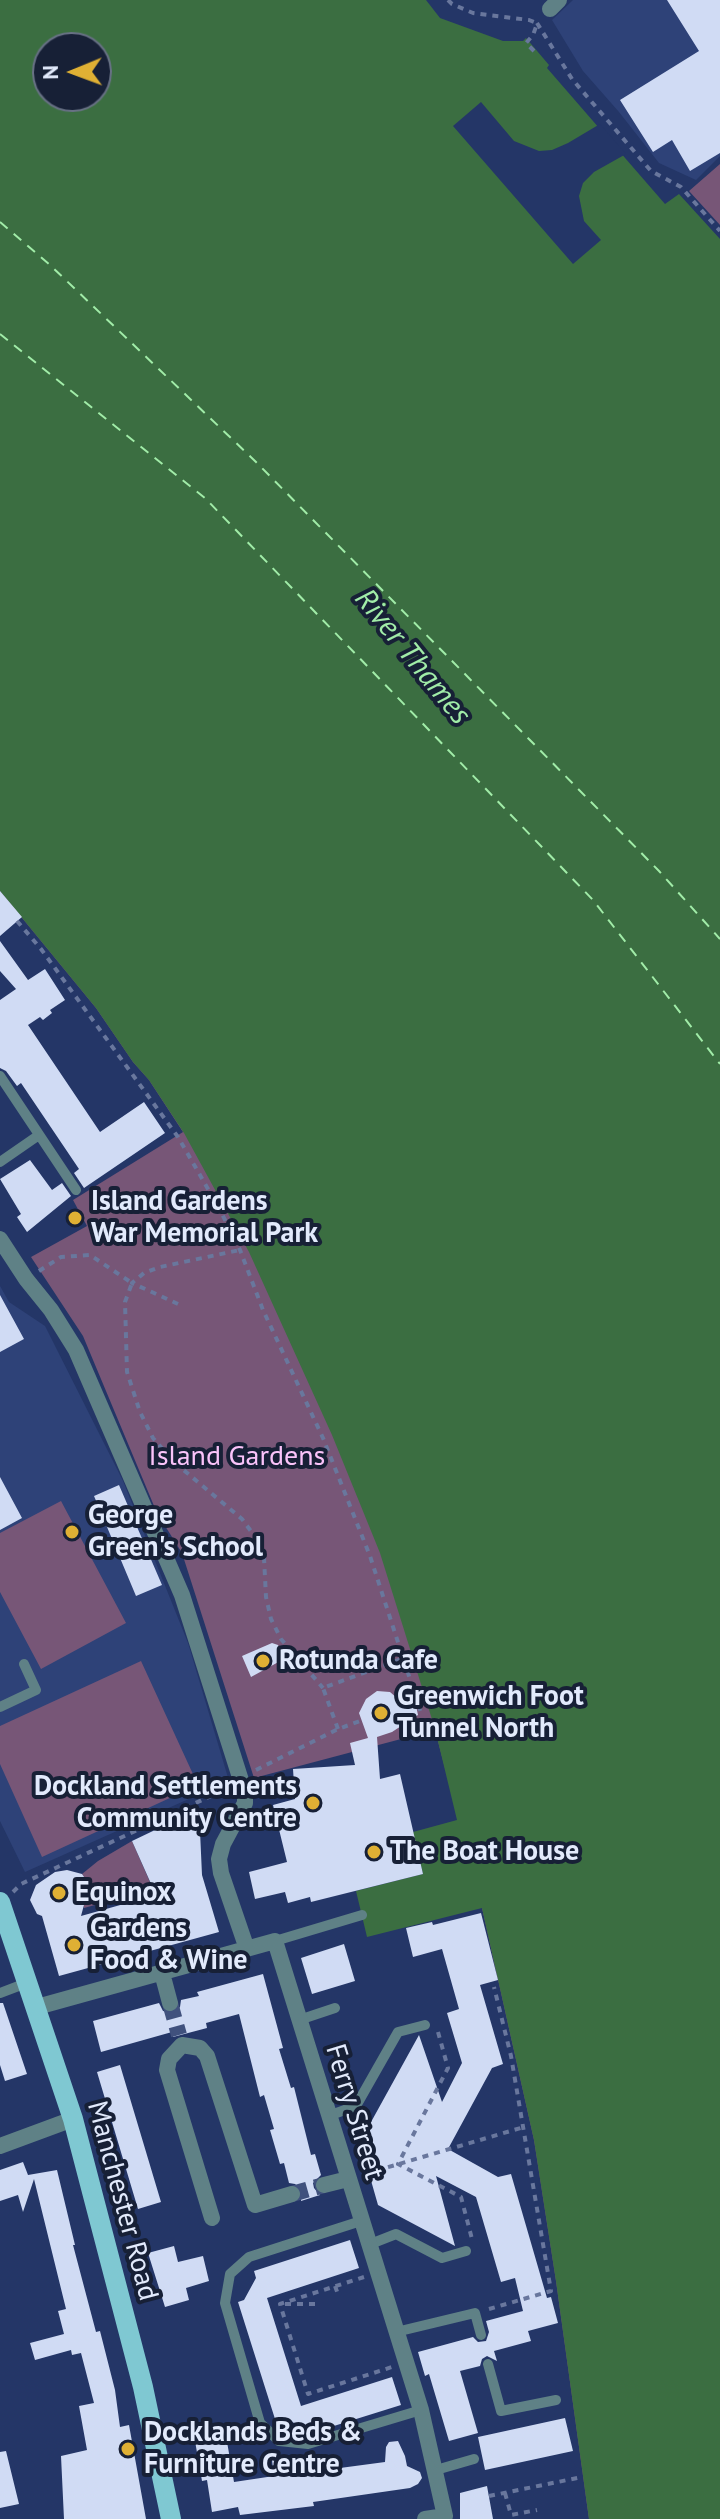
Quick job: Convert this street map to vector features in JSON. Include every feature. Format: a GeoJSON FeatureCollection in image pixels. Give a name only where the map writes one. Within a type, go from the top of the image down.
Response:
{"type":"FeatureCollection","features":[{"type":"Feature","properties":{"kind":"main road","name":"Manchester Road"},"geometry":{"type":"LineString","coordinates":[[5,1898],[7,1942],[29,1982],[73,2119],[143,2387],[171,2519]]}},
{"type":"Feature","properties":{"kind":"street"},"geometry":{"type":"LineString","coordinates":[[2,1249],[51,1310],[76,1350],[182,1595],[245,1793],[245,1803],[223,1844],[219,1859],[247,1949]]}},
{"type":"Feature","properties":{"kind":"street"},"geometry":{"type":"LineString","coordinates":[[37,2007],[275,1941]]}},
{"type":"Feature","properties":{"kind":"street","name":"Ferry Street"},"geometry":{"type":"LineString","coordinates":[[275,1941],[421,2410],[445,2518],[425,2519]]}},
{"type":"Feature","properties":{"kind":"street"},"geometry":{"type":"LineString","coordinates":[[162,1973],[170,2003]]}},
{"type":"Feature","properties":{"kind":"street"},"geometry":{"type":"LineString","coordinates":[[212,2218],[167,2070],[169,2059],[181,2040],[200,2048],[207,2056],[255,2205],[292,2194]]}},
{"type":"Feature","properties":{"kind":"street"},"geometry":{"type":"LineString","coordinates":[[0,2146],[73,2119]]}},
{"type":"Feature","properties":{"kind":"street"},"geometry":{"type":"LineString","coordinates":[[324,2185],[348,2179]]}},
{"type":"Feature","properties":{"kind":"lane"},"geometry":{"type":"LineString","coordinates":[[0,1076],[76,1190]]}},
{"type":"Feature","properties":{"kind":"lane"},"geometry":{"type":"LineString","coordinates":[[0,1162],[39,1135]]}},
{"type":"Feature","properties":{"kind":"lane"},"geometry":{"type":"LineString","coordinates":[[0,1707],[36,1690],[24,1664]]}},
{"type":"Feature","properties":{"kind":"lane"},"geometry":{"type":"LineString","coordinates":[[275,1941],[362,1915]]}},
{"type":"Feature","properties":{"kind":"lane"},"geometry":{"type":"LineString","coordinates":[[0,1993],[29,1982]]}},
{"type":"Feature","properties":{"kind":"lane"},"geometry":{"type":"LineString","coordinates":[[299,2020],[335,2008]]}},
{"type":"Feature","properties":{"kind":"lane"},"geometry":{"type":"LineString","coordinates":[[328,2116],[356,2106],[398,2032],[425,2025]]}},
{"type":"Feature","properties":{"kind":"lane"},"geometry":{"type":"LineString","coordinates":[[361,2221],[249,2257],[230,2274],[225,2303],[260,2423],[279,2441],[308,2444],[421,2410]]}},
{"type":"Feature","properties":{"kind":"lane"},"geometry":{"type":"LineString","coordinates":[[368,2245],[396,2234],[442,2258],[466,2251]]}},
{"type":"Feature","properties":{"kind":"lane"},"geometry":{"type":"LineString","coordinates":[[396,2332],[475,2313],[481,2335]]}},
{"type":"Feature","properties":{"kind":"lane"},"geometry":{"type":"LineString","coordinates":[[488,2364],[501,2411],[556,2400]]}},
{"type":"Feature","properties":{"kind":"lane"},"geometry":{"type":"LineString","coordinates":[[436,2470],[474,2459]]}},
{"type":"Feature","properties":{"kind":"path"},"geometry":{"type":"LineString","coordinates":[[448,0],[473,13],[537,23],[572,79],[651,171],[681,187],[720,231]]}},
{"type":"Feature","properties":{"kind":"path"},"geometry":{"type":"LineString","coordinates":[[534,51],[526,43],[537,23]]}},
{"type":"Feature","properties":{"kind":"path"},"geometry":{"type":"LineString","coordinates":[[17,921],[41,949],[178,1137],[219,1208],[323,1438],[370,1556],[421,1713]]}},
{"type":"Feature","properties":{"kind":"path"},"geometry":{"type":"LineString","coordinates":[[240,1250],[160,1267],[144,1273],[132,1283],[125,1302],[127,1372],[140,1412],[153,1438],[174,1462],[242,1519],[256,1538],[264,1558],[266,1597],[271,1619],[281,1639],[323,1688],[338,1729]]}},
{"type":"Feature","properties":{"kind":"path"},"geometry":{"type":"LineString","coordinates":[[26,1279],[61,1257],[90,1255],[132,1283],[178,1304]]}},
{"type":"Feature","properties":{"kind":"path"},"geometry":{"type":"LineString","coordinates":[[323,1688],[404,1658]]}},
{"type":"Feature","properties":{"kind":"path"},"geometry":{"type":"LineString","coordinates":[[252,1772],[338,1729],[363,1720]]}},
{"type":"Feature","properties":{"kind":"path"},"geometry":{"type":"LineString","coordinates":[[5,1898],[21,1884],[234,1785]]}},
{"type":"Feature","properties":{"kind":"path"},"geometry":{"type":"LineString","coordinates":[[475,2313],[551,2291],[511,2056],[494,1987]]}},
{"type":"Feature","properties":{"kind":"path"},"geometry":{"type":"LineString","coordinates":[[398,2164],[448,2068],[435,2022],[425,2025]]}},
{"type":"Feature","properties":{"kind":"path"},"geometry":{"type":"LineString","coordinates":[[348,2179],[524,2127]]}},
{"type":"Feature","properties":{"kind":"path"},"geometry":{"type":"LineString","coordinates":[[398,2164],[461,2197],[475,2248],[466,2251]]}},
{"type":"Feature","properties":{"kind":"path"},"geometry":{"type":"LineString","coordinates":[[280,2304],[378,2273]]}},
{"type":"Feature","properties":{"kind":"path"},"geometry":{"type":"LineString","coordinates":[[335,2286],[339,2297]]}},
{"type":"Feature","properties":{"kind":"path"},"geometry":{"type":"LineString","coordinates":[[280,2304],[315,2304]]}},
{"type":"Feature","properties":{"kind":"path"},"geometry":{"type":"LineString","coordinates":[[280,2304],[308,2394],[406,2363]]}},
{"type":"Feature","properties":{"kind":"path"},"geometry":{"type":"LineString","coordinates":[[489,2496],[582,2477]]}},
{"type":"Feature","properties":{"kind":"path"},"geometry":{"type":"LineString","coordinates":[[505,2493],[511,2515],[537,2510]]}},
{"type":"Feature","properties":{"kind":"shaded area"},"geometry":{"type":"Polygon","coordinates":[[[573,0],[720,0],[720,156],[696,180],[659,163],[583,71],[552,20],[573,0]]]}},
{"type":"Feature","properties":{"kind":"shaded area","name":"George Green's School"},"geometry":{"type":"Polygon","coordinates":[[[0,1286],[9,1302],[45,1326],[123,1481],[188,1643],[229,1781],[25,1872],[0,1821],[0,1286]]]}},
{"type":"Feature","properties":{"kind":"green space"},"geometry":{"type":"Polygon","coordinates":[[[720,164],[720,225],[689,191],[720,164]]]}},
{"type":"Feature","properties":{"kind":"green space","name":"Island Gardens"},"geometry":{"type":"Polygon","coordinates":[[[0,764],[114,914],[611,1996],[589,2519],[534,2140],[482,1908],[435,1730],[254,1778],[182,1553],[157,1513],[83,1336],[31,1257],[87,1226],[73,1200],[183,1132],[96,1008],[0,891],[0,764]]]}},
{"type":"Feature","properties":{"kind":"green space"},"geometry":{"type":"Polygon","coordinates":[[[61,1501],[126,1623],[41,1669],[0,1592],[0,1533],[61,1501]]]}},
{"type":"Feature","properties":{"kind":"green space"},"geometry":{"type":"Polygon","coordinates":[[[141,1661],[198,1785],[42,1857],[0,1764],[0,1726],[141,1661]]]}},
{"type":"Feature","properties":{"kind":"green space"},"geometry":{"type":"Polygon","coordinates":[[[132,1841],[153,1889],[84,1908],[88,1890],[82,1874],[132,1841]]]}},
{"type":"Feature","properties":{"kind":"water","name":"River Thames"},"geometry":{"type":"Polygon","coordinates":[[[0,0],[426,0],[440,18],[503,41],[523,41],[526,38],[549,65],[547,68],[665,204],[679,194],[720,239],[720,2519],[589,2519],[534,2140],[482,1908],[367,1937],[356,1891],[423,1874],[413,1832],[457,1820],[435,1729],[380,1553],[332,1435],[249,1252],[184,1133],[96,1008],[0,891],[0,0]]]}},
{"type":"Feature","properties":{"kind":"pier"},"geometry":{"type":"Polygon","coordinates":[[[481,102],[514,141],[539,151],[552,150],[568,143],[600,124],[626,154],[594,172],[583,183],[579,196],[584,221],[601,240],[573,264],[453,126],[481,102]]]}},
{"type":"Feature","properties":{"kind":"building"},"geometry":{"type":"Polygon","coordinates":[[[667,0],[720,0],[720,153],[690,171],[672,140],[653,152],[620,100],[699,51],[667,0]]]}},
{"type":"Feature","properties":{"kind":"building"},"geometry":{"type":"Polygon","coordinates":[[[0,891],[22,917],[0,936],[0,891]]]}},
{"type":"Feature","properties":{"kind":"building"},"geometry":{"type":"Polygon","coordinates":[[[0,941],[28,980],[45,969],[65,1000],[50,1010],[52,1013],[43,1020],[40,1017],[28,1025],[100,1132],[144,1102],[165,1133],[84,1188],[74,1173],[79,1169],[21,1083],[17,1086],[0,1068],[0,1000],[16,989],[0,971],[0,941]]]}},
{"type":"Feature","properties":{"kind":"building"},"geometry":{"type":"Polygon","coordinates":[[[30,1160],[52,1190],[62,1183],[71,1196],[27,1232],[17,1217],[21,1214],[0,1179],[30,1160]]]}},
{"type":"Feature","properties":{"kind":"building"},"geometry":{"type":"Polygon","coordinates":[[[0,1295],[24,1339],[0,1352],[0,1295]]]}},
{"type":"Feature","properties":{"kind":"building"},"geometry":{"type":"Polygon","coordinates":[[[0,1477],[22,1518],[0,1530],[0,1477]]]}},
{"type":"Feature","properties":{"kind":"building"},"geometry":{"type":"Polygon","coordinates":[[[119,1485],[162,1585],[136,1596],[94,1496],[119,1485]]]}},
{"type":"Feature","properties":{"kind":"building","name":"Rotunda Cafe"},"geometry":{"type":"Polygon","coordinates":[[[272,1643],[278,1645],[284,1659],[251,1677],[242,1656],[272,1643]]]}},
{"type":"Feature","properties":{"kind":"building"},"geometry":{"type":"Polygon","coordinates":[[[377,1691],[390,1692],[404,1704],[415,1701],[418,1715],[392,1732],[377,1737],[380,1779],[400,1774],[423,1874],[311,1902],[310,1897],[288,1903],[285,1892],[255,1899],[249,1872],[287,1862],[273,1805],[295,1799],[293,1769],[355,1765],[350,1743],[368,1738],[359,1713],[366,1699],[377,1691]]]}},
{"type":"Feature","properties":{"kind":"building","name":"Equinox"},"geometry":{"type":"Polygon","coordinates":[[[199,1809],[202,1875],[219,1932],[59,1976],[42,1916],[37,1914],[30,1900],[36,1885],[55,1872],[67,1870],[82,1874],[88,1890],[81,1916],[156,1895],[132,1841],[199,1809]]]}},
{"type":"Feature","properties":{"kind":"building"},"geometry":{"type":"Polygon","coordinates":[[[481,1913],[498,1980],[480,1985],[503,2064],[492,2068],[448,2149],[498,2177],[511,2174],[547,2298],[551,2297],[558,2323],[528,2331],[531,2341],[494,2351],[497,2361],[487,2356],[480,2366],[460,2371],[478,2433],[449,2441],[429,2374],[425,2376],[418,2352],[473,2337],[478,2342],[486,2341],[489,2332],[486,2321],[523,2311],[515,2278],[501,2282],[476,2197],[436,2176],[455,2246],[378,2205],[360,2142],[419,2035],[442,2102],[462,2063],[447,2013],[459,2009],[442,1949],[413,1957],[406,1928],[481,1913]]]}},
{"type":"Feature","properties":{"kind":"building"},"geometry":{"type":"Polygon","coordinates":[[[344,1944],[355,1981],[312,1994],[301,1958],[344,1944]]]}},
{"type":"Feature","properties":{"kind":"building"},"geometry":{"type":"Polygon","coordinates":[[[263,1974],[283,2048],[279,2049],[291,2088],[294,2087],[311,2155],[315,2154],[321,2175],[313,2183],[320,2195],[301,2201],[302,2190],[289,2183],[284,2163],[280,2164],[270,2130],[274,2129],[264,2095],[260,2097],[239,2014],[206,2023],[207,2028],[173,2037],[172,2032],[101,2052],[93,2021],[159,2003],[163,2011],[174,2013],[180,2007],[181,2000],[199,1996],[197,1992],[263,1974]]]}},
{"type":"Feature","properties":{"kind":"building"},"geometry":{"type":"Polygon","coordinates":[[[0,2003],[3,2003],[27,2074],[5,2081],[0,2065],[0,2003]]]}},
{"type":"Feature","properties":{"kind":"building"},"geometry":{"type":"Polygon","coordinates":[[[120,2065],[161,2202],[138,2209],[97,2072],[120,2065]]]}},
{"type":"Feature","properties":{"kind":"building"},"geometry":{"type":"Polygon","coordinates":[[[23,2162],[28,2175],[57,2170],[73,2245],[115,2390],[120,2427],[129,2425],[146,2519],[64,2519],[61,2456],[87,2450],[79,2406],[94,2403],[81,2353],[72,2355],[71,2350],[35,2360],[30,2343],[64,2334],[58,2311],[66,2309],[34,2179],[23,2212],[18,2195],[0,2201],[0,2170],[23,2162]]]}},
{"type":"Feature","properties":{"kind":"building"},"geometry":{"type":"Polygon","coordinates":[[[350,2240],[359,2268],[267,2298],[301,2406],[392,2377],[401,2405],[305,2435],[303,2427],[281,2417],[275,2419],[238,2302],[244,2300],[256,2278],[254,2271],[350,2240]]]}},
{"type":"Feature","properties":{"kind":"building"},"geometry":{"type":"Polygon","coordinates":[[[174,2246],[178,2262],[203,2256],[209,2281],[186,2288],[189,2300],[165,2307],[148,2253],[174,2246]]]}},
{"type":"Feature","properties":{"kind":"building"},"geometry":{"type":"Polygon","coordinates":[[[565,2418],[573,2451],[485,2470],[478,2437],[565,2418]]]}},
{"type":"Feature","properties":{"kind":"building"},"geometry":{"type":"Polygon","coordinates":[[[226,2436],[234,2482],[274,2476],[272,2460],[307,2455],[308,2466],[338,2461],[340,2468],[385,2462],[389,2442],[398,2441],[407,2466],[420,2472],[422,2478],[410,2488],[313,2502],[314,2506],[240,2515],[238,2507],[212,2512],[207,2480],[202,2481],[195,2441],[226,2436]]]}},
{"type":"Feature","properties":{"kind":"building"},"geometry":{"type":"Polygon","coordinates":[[[6,2451],[19,2504],[0,2508],[0,2452],[6,2451]]]}},
{"type":"Feature","properties":{"kind":"building"},"geometry":{"type":"Polygon","coordinates":[[[487,2486],[493,2519],[460,2519],[460,2493],[487,2486]]]}},
{"type":"Feature","properties":{"kind":"ferry route"},"geometry":{"type":"LineString","coordinates":[[0,222],[49,264],[256,462],[659,871],[720,939]]}},
{"type":"Feature","properties":{"kind":"ferry route"},"geometry":{"type":"LineString","coordinates":[[0,334],[205,498],[593,900],[720,1064]]}},
{"type":"Feature","properties":{"kind":"tunnel"},"geometry":{"type":"LineString","coordinates":[[170,2003],[179,2035]]}},
{"type":"Feature","properties":{"kind":"tunnel"},"geometry":{"type":"LineString","coordinates":[[292,2194],[324,2185]]}},
{"type":"Feature","properties":{"kind":"place","name":"Island Gardens War Memorial Park"},"geometry":{"type":"Point","coordinates":[75,1218]}},
{"type":"Feature","properties":{"kind":"place","name":"George Green's School"},"geometry":{"type":"Point","coordinates":[72,1532]}},
{"type":"Feature","properties":{"kind":"place","name":"Rotunda Cafe"},"geometry":{"type":"Point","coordinates":[263,1661]}},
{"type":"Feature","properties":{"kind":"place","name":"Greenwich Foot Tunnel North"},"geometry":{"type":"Point","coordinates":[381,1713]}},
{"type":"Feature","properties":{"kind":"place","name":"Dockland Settlements Community Centre"},"geometry":{"type":"Point","coordinates":[313,1803]}},
{"type":"Feature","properties":{"kind":"place","name":"The Boat House"},"geometry":{"type":"Point","coordinates":[374,1852]}},
{"type":"Feature","properties":{"kind":"place","name":"Equinox"},"geometry":{"type":"Point","coordinates":[59,1893]}},
{"type":"Feature","properties":{"kind":"place","name":"Gardens Food & Wine"},"geometry":{"type":"Point","coordinates":[74,1945]}},
{"type":"Feature","properties":{"kind":"place","name":"Docklands Beds & Furniture Centre"},"geometry":{"type":"Point","coordinates":[128,2449]}}]}
